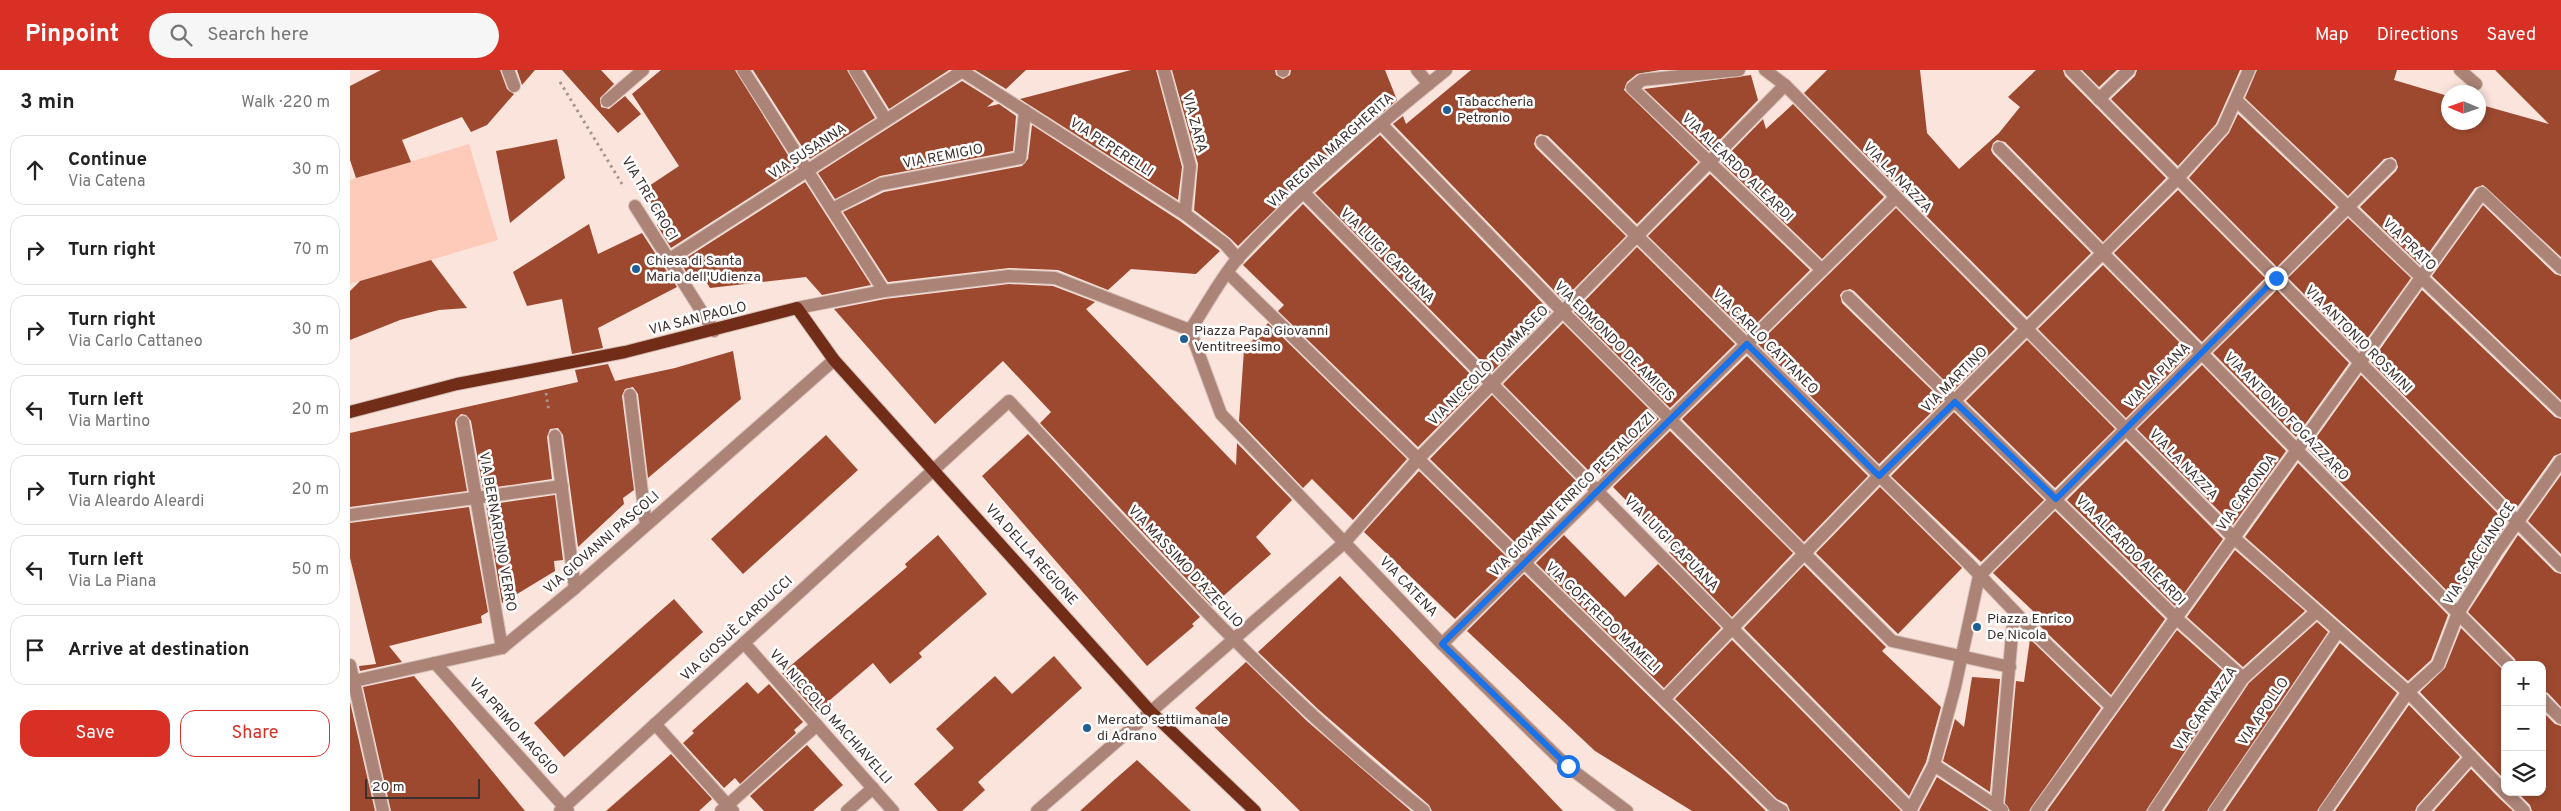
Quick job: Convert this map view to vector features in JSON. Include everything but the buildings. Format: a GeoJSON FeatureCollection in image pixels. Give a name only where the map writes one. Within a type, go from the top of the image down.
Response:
{"type":"FeatureCollection","features":[{"type":"Feature","properties":{"kind":"main road","name":"VIA SAN PAOLO"},"geometry":{"type":"LineString","coordinates":[[350,412],[457,384],[625,352],[714,331],[797,308]]}},
{"type":"Feature","properties":{"kind":"main road","name":"VIA DELLA REGIONE"},"geometry":{"type":"LineString","coordinates":[[797,308],[834,360],[1150,711],[1255,811]]}},
{"type":"Feature","properties":{"kind":"street"},"geometry":{"type":"LineString","coordinates":[[508,70],[514,86]]}},
{"type":"Feature","properties":{"kind":"street"},"geometry":{"type":"LineString","coordinates":[[607,101],[643,70]]}},
{"type":"Feature","properties":{"kind":"street"},"geometry":{"type":"LineString","coordinates":[[743,70],[884,291]]}},
{"type":"Feature","properties":{"kind":"street"},"geometry":{"type":"LineString","coordinates":[[855,70],[886,120]]}},
{"type":"Feature","properties":{"kind":"street","name":"VIA ZARA"},"geometry":{"type":"LineString","coordinates":[[1164,70],[1190,166],[1185,214]]}},
{"type":"Feature","properties":{"kind":"street"},"geometry":{"type":"LineString","coordinates":[[1418,70],[1429,84]]}},
{"type":"Feature","properties":{"kind":"street","name":"VIA REGINA MARGHERITA"},"geometry":{"type":"LineString","coordinates":[[1190,330],[1238,258],[1304,194],[1381,124],[1446,70]]}},
{"type":"Feature","properties":{"kind":"street","name":"VIA ALEARDO ALEARDI"},"geometry":{"type":"LineString","coordinates":[[1739,70],[1642,80],[1632,88],[1822,270]]}},
{"type":"Feature","properties":{"kind":"street","name":"VIA LA NAZZA"},"geometry":{"type":"LineString","coordinates":[[1765,70],[1785,85],[2234,538],[2408,692],[2501,788]]}},
{"type":"Feature","properties":{"kind":"street","name":"VIA ANTONIO ROSMINI"},"geometry":{"type":"LineString","coordinates":[[2071,70],[2561,566]]}},
{"type":"Feature","properties":{"kind":"street"},"geometry":{"type":"LineString","coordinates":[[2099,99],[2129,70]]}},
{"type":"Feature","properties":{"kind":"street","name":"VIA MARTINO"},"geometry":{"type":"LineString","coordinates":[[1664,698],[1879,476],[2177,179],[2223,128],[2250,70]]}},
{"type":"Feature","properties":{"kind":"street"},"geometry":{"type":"LineString","coordinates":[[2460,70],[2476,84]]}},
{"type":"Feature","properties":{"kind":"street","name":"VIA SUSANNA"},"geometry":{"type":"LineString","coordinates":[[668,260],[963,71]]}},
{"type":"Feature","properties":{"kind":"street","name":"VIA PEPERELLI"},"geometry":{"type":"LineString","coordinates":[[963,71],[1185,214],[1225,244],[1238,258]]}},
{"type":"Feature","properties":{"kind":"street","name":"VIA NICCOLÒ TOMMASEO"},"geometry":{"type":"LineString","coordinates":[[1036,811],[1344,544],[1418,459],[1785,85]]}},
{"type":"Feature","properties":{"kind":"street","name":"VIA PRATO"},"geometry":{"type":"LineString","coordinates":[[2237,101],[2561,411]]}},
{"type":"Feature","properties":{"kind":"street","name":"VIA REMIGIO"},"geometry":{"type":"LineString","coordinates":[[832,209],[881,184],[1020,158],[1025,111]]}},
{"type":"Feature","properties":{"kind":"street","name":"VIA EDMONDO DE AMICIS"},"geometry":{"type":"LineString","coordinates":[[1381,124],[1563,312],[1892,641],[1962,656]]}},
{"type":"Feature","properties":{"kind":"street","name":"VIA CARLO CATTANEO"},"geometry":{"type":"LineString","coordinates":[[1542,142],[1968,563],[2039,637],[2112,706]]}},
{"type":"Feature","properties":{"kind":"street","name":"VIA ANTONIO FOGAZZARO"},"geometry":{"type":"LineString","coordinates":[[1999,148],[2505,661]]}},
{"type":"Feature","properties":{"kind":"street","name":"VIA LA PIANA"},"geometry":{"type":"LineString","coordinates":[[1979,576],[2390,165]]}},
{"type":"Feature","properties":{"kind":"street","name":"VIA CARONDA"},"geometry":{"type":"LineString","coordinates":[[2037,811],[2482,193],[2561,268]]}},
{"type":"Feature","properties":{"kind":"street","name":"VIA LUIGI CAPUANA"},"geometry":{"type":"LineString","coordinates":[[1304,194],[1910,810]]}},
{"type":"Feature","properties":{"kind":"street","name":"VIA GIOVANNI ENRICO PESTALOZZI"},"geometry":{"type":"LineString","coordinates":[[1442,644],[1895,198]]}},
{"type":"Feature","properties":{"kind":"street","name":"VIA TRE CROCI"},"geometry":{"type":"LineString","coordinates":[[635,206],[714,331]]}},
{"type":"Feature","properties":{"kind":"street","name":"VIA GOFFREDO MAMELI"},"geometry":{"type":"LineString","coordinates":[[1228,273],[1664,698],[1774,809]]}},
{"type":"Feature","properties":{"kind":"street","name":"VIA SAN PAOLO"},"geometry":{"type":"LineString","coordinates":[[797,308],[884,291],[1009,276],[1056,278],[1190,330]]}},
{"type":"Feature","properties":{"kind":"street","name":"VIA ALEARDO ALEARDI"},"geometry":{"type":"LineString","coordinates":[[1848,297],[2176,618],[2244,678]]}},
{"type":"Feature","properties":{"kind":"street","name":"VIA CATENA"},"geometry":{"type":"LineString","coordinates":[[1190,330],[1221,414],[1442,644],[1568,766],[1627,811]]}},
{"type":"Feature","properties":{"kind":"street","name":"VIA GIOVANNI PASCOLI"},"geometry":{"type":"LineString","coordinates":[[352,682],[502,648],[575,588],[834,360]]}},
{"type":"Feature","properties":{"kind":"street"},"geometry":{"type":"LineString","coordinates":[[630,394],[646,525]]}},
{"type":"Feature","properties":{"kind":"street","name":"VIA MASSIMO D'AZEGLIO"},"geometry":{"type":"LineString","coordinates":[[933,469],[1010,401],[1232,640],[1364,764],[1424,811]]}},
{"type":"Feature","properties":{"kind":"street","name":"VIA BERNARDINO VERRO"},"geometry":{"type":"LineString","coordinates":[[463,422],[502,648]]}},
{"type":"Feature","properties":{"kind":"street"},"geometry":{"type":"LineString","coordinates":[[555,436],[575,588]]}},
{"type":"Feature","properties":{"kind":"street","name":"VIA SCACCIANOCE"},"geometry":{"type":"LineString","coordinates":[[2325,811],[2408,692],[2438,665],[2458,613],[2517,522],[2561,461]]}},
{"type":"Feature","properties":{"kind":"street","name":"VIA GIOSUÈ CARDUCCI"},"geometry":{"type":"LineString","coordinates":[[564,810],[933,469]]}},
{"type":"Feature","properties":{"kind":"street"},"geometry":{"type":"LineString","coordinates":[[350,515],[562,486]]}},
{"type":"Feature","properties":{"kind":"street"},"geometry":{"type":"LineString","coordinates":[[1910,810],[1934,765],[1955,687],[1979,576]]}},
{"type":"Feature","properties":{"kind":"street"},"geometry":{"type":"LineString","coordinates":[[1934,765],[2000,809],[2014,611]]}},
{"type":"Feature","properties":{"kind":"street","name":"VIA CARNAZZA"},"geometry":{"type":"LineString","coordinates":[[2154,811],[2244,678],[2316,612]]}},
{"type":"Feature","properties":{"kind":"street","name":"VIA APOLLO"},"geometry":{"type":"LineString","coordinates":[[2215,811],[2338,631]]}},
{"type":"Feature","properties":{"kind":"street","name":"VIA NICCOLÒ MACHIAVELLI"},"geometry":{"type":"LineString","coordinates":[[744,643],[893,811]]}},
{"type":"Feature","properties":{"kind":"street"},"geometry":{"type":"LineString","coordinates":[[1962,656],[2010,667]]}},
{"type":"Feature","properties":{"kind":"street","name":"VIA PRIMO MAGGIO"},"geometry":{"type":"LineString","coordinates":[[435,663],[564,810]]}},
{"type":"Feature","properties":{"kind":"street"},"geometry":{"type":"LineString","coordinates":[[350,665],[352,682],[383,811]]}},
{"type":"Feature","properties":{"kind":"street"},"geometry":{"type":"LineString","coordinates":[[2546,703],[2561,718]]}},
{"type":"Feature","properties":{"kind":"street"},"geometry":{"type":"LineString","coordinates":[[655,724],[727,809],[817,725]]}},
{"type":"Feature","properties":{"kind":"street"},"geometry":{"type":"LineString","coordinates":[[2423,811],[2471,757]]}},
{"type":"Feature","properties":{"kind":"street"},"geometry":{"type":"LineString","coordinates":[[847,811],[873,788]]}},
{"type":"Feature","properties":{"kind":"street","name":"VIA LA NAZZA"},"geometry":{"type":"LineString","coordinates":[[2509,796],[2524,811]]}},
{"type":"Feature","properties":{"kind":"path","name":"VIA TRE CROCI"},"geometry":{"type":"LineString","coordinates":[[560,82],[635,206]]}},
{"type":"Feature","properties":{"kind":"path"},"geometry":{"type":"LineString","coordinates":[[542,369],[549,417]]}},
{"type":"Feature","properties":{"kind":"shaded area"},"geometry":{"type":"Polygon","coordinates":[[[469,144],[498,240],[350,284],[350,180],[469,144]]]}},
{"type":"Feature","properties":{"kind":"place","name":"Tabaccheria Petronio"},"geometry":{"type":"Point","coordinates":[1447,110]}},
{"type":"Feature","properties":{"kind":"place","name":"Chiesa di Santa Maria dell'Udienza"},"geometry":{"type":"Point","coordinates":[636,269]}},
{"type":"Feature","properties":{"kind":"place","name":"Piazza Papa Giovanni Ventitreesimo"},"geometry":{"type":"Point","coordinates":[1184,339]}},
{"type":"Feature","properties":{"kind":"place","name":"Piazza Enrico De Nicola"},"geometry":{"type":"Point","coordinates":[1977,627]}},
{"type":"Feature","properties":{"kind":"place","name":"Mercato settiimanale di Adrano"},"geometry":{"type":"Point","coordinates":[1087,728]}},
{"type":"Feature","properties":{"kind":"route"},"geometry":{"type":"LineString","coordinates":[[1568,766],[1442,644],[1747,344],[1879,476],[1955,402],[2056,499],[2276,278]]}}]}
